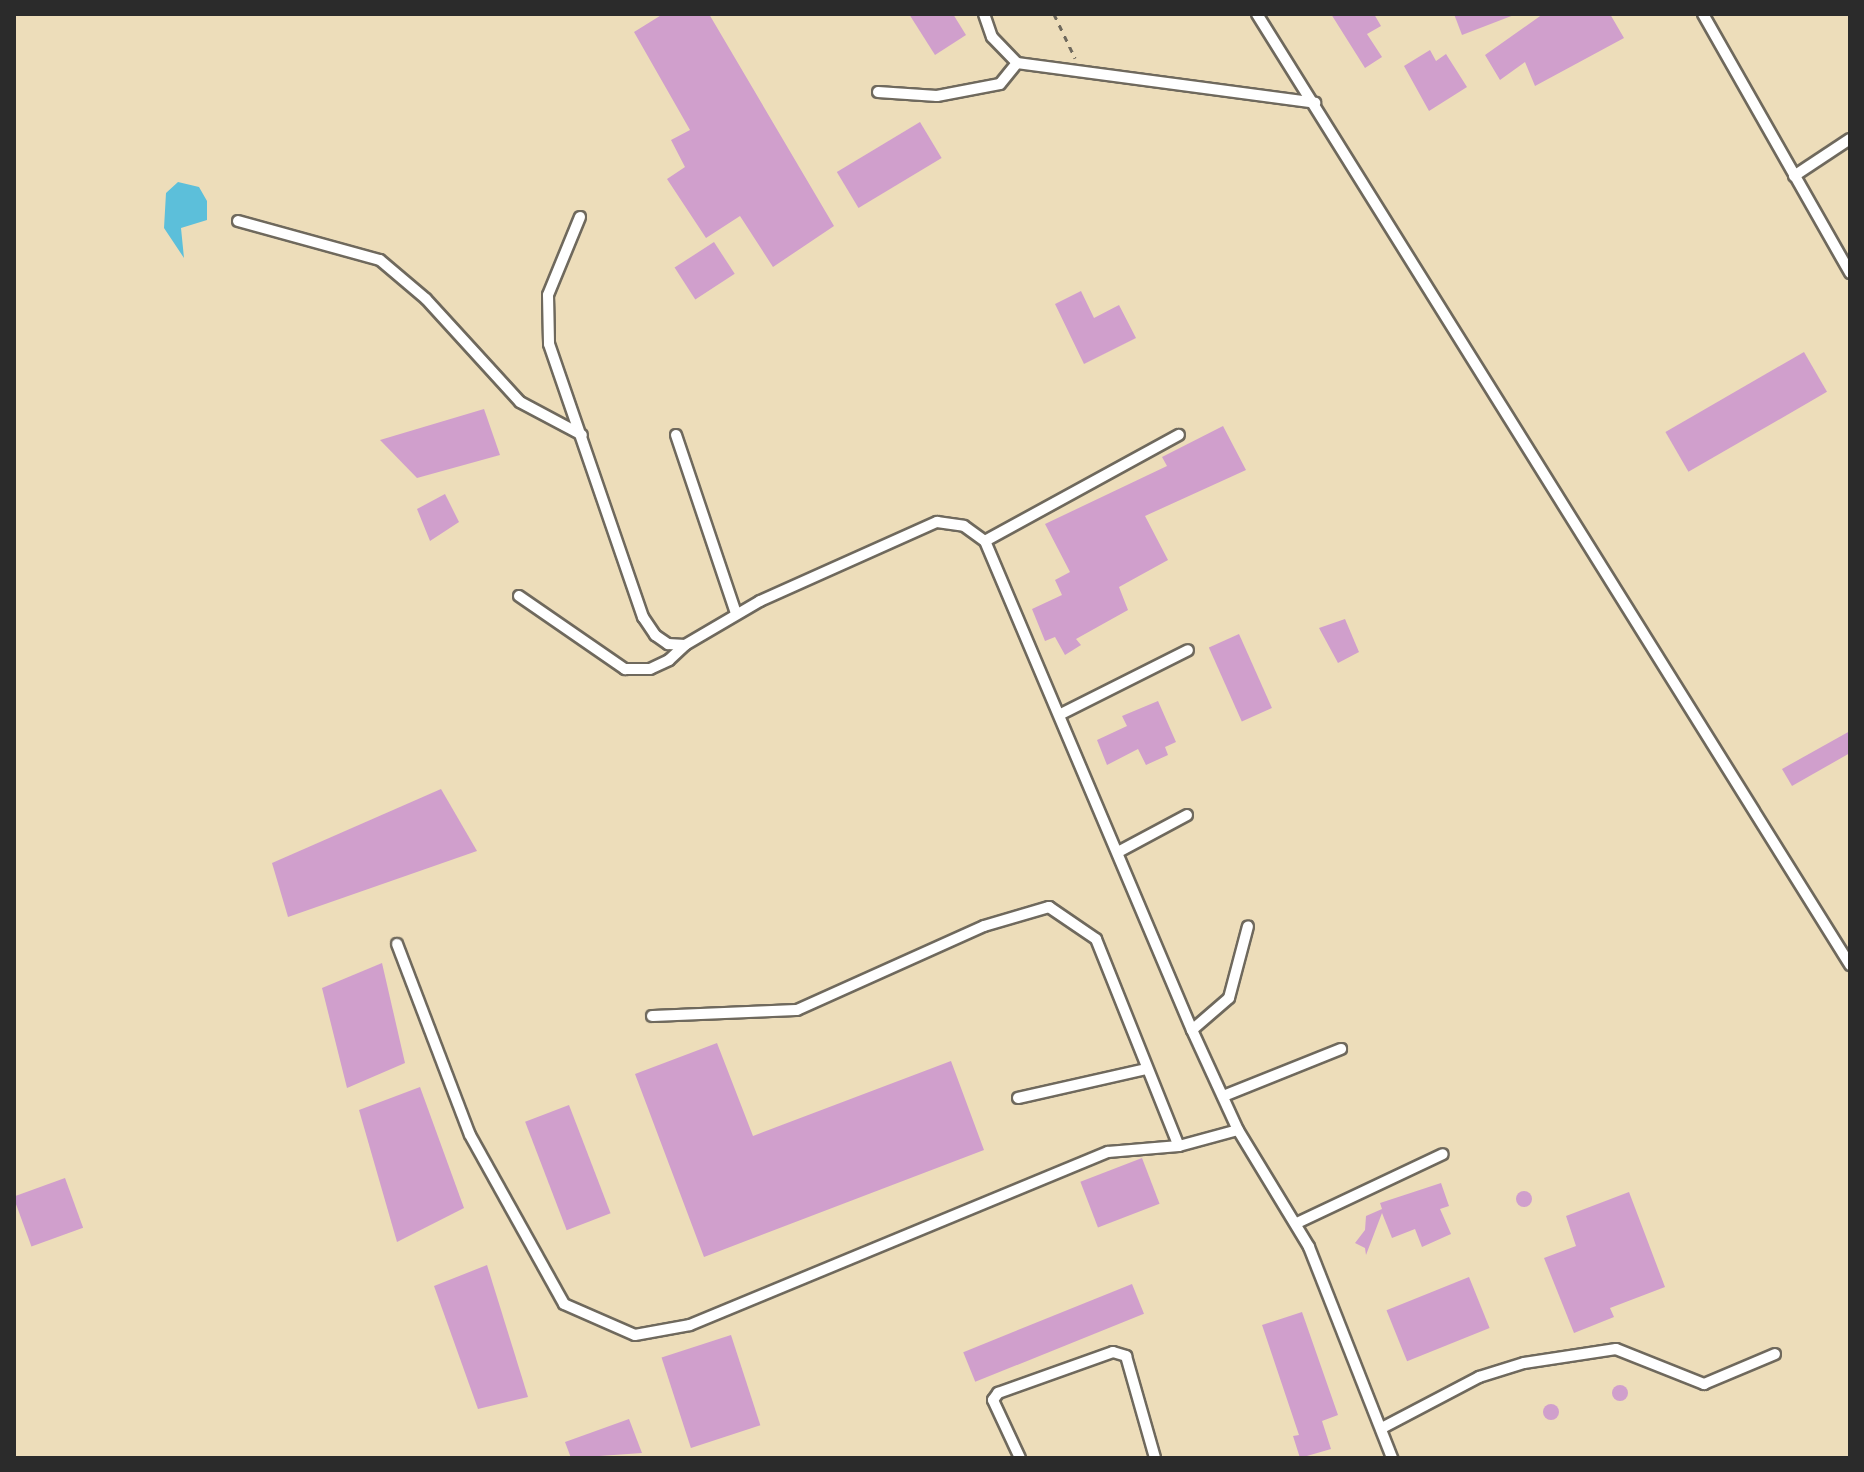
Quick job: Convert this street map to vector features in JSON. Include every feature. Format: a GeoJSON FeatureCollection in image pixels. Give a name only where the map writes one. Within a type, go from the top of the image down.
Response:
{"type":"FeatureCollection","features":[{"type":"Feature","properties":{"kind":"lane"},"geometry":{"type":"LineString","coordinates":[[984,14],[992,37],[1017,63],[1315,103]]}},
{"type":"Feature","properties":{"kind":"lane"},"geometry":{"type":"LineString","coordinates":[[1257,14],[1850,965]]}},
{"type":"Feature","properties":{"kind":"lane"},"geometry":{"type":"LineString","coordinates":[[1703,14],[1850,273]]}},
{"type":"Feature","properties":{"kind":"lane"},"geometry":{"type":"LineString","coordinates":[[878,92],[963,92],[1000,84],[1017,63]]}},
{"type":"Feature","properties":{"kind":"lane"},"geometry":{"type":"LineString","coordinates":[[1794,176],[1850,139]]}},
{"type":"Feature","properties":{"kind":"lane"},"geometry":{"type":"LineString","coordinates":[[580,217],[548,295],[549,344],[643,617],[655,635],[668,644],[685,645]]}},
{"type":"Feature","properties":{"kind":"lane"},"geometry":{"type":"LineString","coordinates":[[238,221],[380,260],[426,299],[520,402],[582,435]]}},
{"type":"Feature","properties":{"kind":"lane"},"geometry":{"type":"LineString","coordinates":[[676,435],[736,613]]}},
{"type":"Feature","properties":{"kind":"lane"},"geometry":{"type":"LineString","coordinates":[[985,541],[1179,435]]}},
{"type":"Feature","properties":{"kind":"lane"},"geometry":{"type":"LineString","coordinates":[[519,596],[625,669],[650,669],[669,660],[685,645],[736,613],[937,522],[964,526],[985,541],[1120,851],[1192,1030],[1226,1095],[1238,1130],[1297,1223],[1392,1458]]}},
{"type":"Feature","properties":{"kind":"lane"},"geometry":{"type":"LineString","coordinates":[[1061,714],[1188,650]]}},
{"type":"Feature","properties":{"kind":"lane"},"geometry":{"type":"LineString","coordinates":[[1120,851],[1187,815]]}},
{"type":"Feature","properties":{"kind":"lane"},"geometry":{"type":"LineString","coordinates":[[652,1016],[797,1010],[984,926],[1049,907],[1096,939],[1179,1146]]}},
{"type":"Feature","properties":{"kind":"lane"},"geometry":{"type":"LineString","coordinates":[[1192,1030],[1229,998],[1248,926]]}},
{"type":"Feature","properties":{"kind":"lane"},"geometry":{"type":"LineString","coordinates":[[397,944],[470,1135],[564,1304],[635,1335],[690,1325],[1108,1152],[1179,1146],[1238,1130]]}},
{"type":"Feature","properties":{"kind":"lane"},"geometry":{"type":"LineString","coordinates":[[1226,1095],[1341,1049]]}},
{"type":"Feature","properties":{"kind":"lane"},"geometry":{"type":"LineString","coordinates":[[1018,1098],[1147,1069]]}},
{"type":"Feature","properties":{"kind":"lane"},"geometry":{"type":"LineString","coordinates":[[1297,1223],[1443,1154]]}},
{"type":"Feature","properties":{"kind":"lane"},"geometry":{"type":"LineString","coordinates":[[1382,1428],[1479,1377],[1524,1363],[1616,1349],[1704,1384],[1775,1354]]}},
{"type":"Feature","properties":{"kind":"lane"},"geometry":{"type":"LineString","coordinates":[[1020,1458],[993,1400],[998,1393],[1113,1352],[1126,1356],[1155,1458]]}},
{"type":"Feature","properties":{"kind":"path"},"geometry":{"type":"LineString","coordinates":[[1054,14],[1081,70]]}},
{"type":"Feature","properties":{"kind":"water"},"geometry":{"type":"Polygon","coordinates":[[[178,182],[199,187],[207,201],[207,220],[181,228],[184,258],[164,228],[166,193],[178,182]]]}},
{"type":"Feature","properties":{"kind":"building"},"geometry":{"type":"Polygon","coordinates":[[[663,14],[709,14],[834,226],[773,267],[740,216],[706,238],[667,179],[685,167],[671,140],[690,130],[634,32],[663,14]]]}},
{"type":"Feature","properties":{"kind":"building"},"geometry":{"type":"Polygon","coordinates":[[[909,14],[953,14],[966,35],[935,55],[909,14]]]}},
{"type":"Feature","properties":{"kind":"building"},"geometry":{"type":"Polygon","coordinates":[[[1331,14],[1374,14],[1381,26],[1367,34],[1382,57],[1365,68],[1331,14]]]}},
{"type":"Feature","properties":{"kind":"building"},"geometry":{"type":"Polygon","coordinates":[[[1454,14],[1514,14],[1514,15],[1462,35],[1454,14]]]}},
{"type":"Feature","properties":{"kind":"building"},"geometry":{"type":"Polygon","coordinates":[[[1543,14],[1610,14],[1624,38],[1535,86],[1525,62],[1500,80],[1485,55],[1543,14]]]}},
{"type":"Feature","properties":{"kind":"building"},"geometry":{"type":"Polygon","coordinates":[[[1430,50],[1436,61],[1446,54],[1467,87],[1429,111],[1404,66],[1430,50]]]}},
{"type":"Feature","properties":{"kind":"building"},"geometry":{"type":"Polygon","coordinates":[[[920,122],[942,158],[858,208],[837,172],[920,122]]]}},
{"type":"Feature","properties":{"kind":"building"},"geometry":{"type":"Polygon","coordinates":[[[714,242],[735,274],[695,299],[675,268],[714,242]]]}},
{"type":"Feature","properties":{"kind":"building"},"geometry":{"type":"Polygon","coordinates":[[[1081,291],[1094,318],[1119,305],[1136,338],[1084,364],[1055,304],[1081,291]]]}},
{"type":"Feature","properties":{"kind":"building"},"geometry":{"type":"Polygon","coordinates":[[[1804,352],[1827,392],[1688,472],[1665,432],[1804,352]]]}},
{"type":"Feature","properties":{"kind":"building"},"geometry":{"type":"Polygon","coordinates":[[[484,409],[500,455],[417,478],[380,440],[484,409]]]}},
{"type":"Feature","properties":{"kind":"building"},"geometry":{"type":"Polygon","coordinates":[[[1223,426],[1246,470],[1145,516],[1168,560],[1119,587],[1128,610],[1076,639],[1081,645],[1065,655],[1055,637],[1045,641],[1032,609],[1062,595],[1055,580],[1070,572],[1045,524],[1167,466],[1162,457],[1223,426]]]}},
{"type":"Feature","properties":{"kind":"building"},"geometry":{"type":"Polygon","coordinates":[[[445,494],[459,522],[430,541],[417,509],[445,494]]]}},
{"type":"Feature","properties":{"kind":"building"},"geometry":{"type":"Polygon","coordinates":[[[1345,619],[1359,652],[1338,663],[1319,628],[1345,619]]]}},
{"type":"Feature","properties":{"kind":"building"},"geometry":{"type":"Polygon","coordinates":[[[1239,634],[1272,708],[1242,721],[1209,647],[1239,634]]]}},
{"type":"Feature","properties":{"kind":"building"},"geometry":{"type":"Polygon","coordinates":[[[1158,701],[1176,742],[1165,747],[1168,755],[1146,765],[1138,749],[1107,765],[1097,740],[1127,726],[1122,716],[1158,701]]]}},
{"type":"Feature","properties":{"kind":"building"},"geometry":{"type":"Polygon","coordinates":[[[1850,731],[1850,753],[1792,786],[1782,769],[1850,731]]]}},
{"type":"Feature","properties":{"kind":"building"},"geometry":{"type":"Polygon","coordinates":[[[441,789],[477,851],[288,917],[272,863],[441,789]]]}},
{"type":"Feature","properties":{"kind":"building"},"geometry":{"type":"Polygon","coordinates":[[[382,963],[405,1063],[347,1088],[322,988],[382,963]]]}},
{"type":"Feature","properties":{"kind":"building"},"geometry":{"type":"Polygon","coordinates":[[[717,1043],[753,1136],[951,1061],[984,1150],[704,1257],[635,1074],[717,1043]]]}},
{"type":"Feature","properties":{"kind":"building"},"geometry":{"type":"Polygon","coordinates":[[[420,1087],[464,1208],[397,1242],[359,1110],[420,1087]]]}},
{"type":"Feature","properties":{"kind":"building"},"geometry":{"type":"Polygon","coordinates":[[[569,1105],[611,1213],[567,1230],[525,1122],[569,1105]]]}},
{"type":"Feature","properties":{"kind":"building"},"geometry":{"type":"Polygon","coordinates":[[[1142,1158],[1160,1204],[1098,1227],[1080,1182],[1142,1158]]]}},
{"type":"Feature","properties":{"kind":"building"},"geometry":{"type":"Polygon","coordinates":[[[65,1178],[83,1228],[31,1247],[14,1197],[65,1178]]]}},
{"type":"Feature","properties":{"kind":"building"},"geometry":{"type":"Polygon","coordinates":[[[1441,1183],[1449,1206],[1440,1209],[1451,1234],[1422,1247],[1415,1229],[1392,1238],[1382,1213],[1366,1255],[1365,1248],[1355,1243],[1365,1230],[1366,1216],[1382,1209],[1380,1203],[1441,1183]]]}},
{"type":"Feature","properties":{"kind":"building"},"geometry":{"type":"Polygon","coordinates":[[[1524,1191],[1532,1199],[1524,1207],[1516,1199],[1524,1191]]]}},
{"type":"Feature","properties":{"kind":"building"},"geometry":{"type":"Polygon","coordinates":[[[1629,1192],[1665,1287],[1610,1308],[1614,1317],[1574,1333],[1544,1258],[1576,1246],[1566,1216],[1629,1192]]]}},
{"type":"Feature","properties":{"kind":"building"},"geometry":{"type":"Polygon","coordinates":[[[487,1265],[528,1397],[478,1409],[434,1286],[487,1265]]]}},
{"type":"Feature","properties":{"kind":"building"},"geometry":{"type":"Polygon","coordinates":[[[1469,1277],[1490,1328],[1407,1361],[1386,1310],[1469,1277]]]}},
{"type":"Feature","properties":{"kind":"building"},"geometry":{"type":"Polygon","coordinates":[[[1132,1284],[1144,1314],[975,1382],[963,1352],[1132,1284]]]}},
{"type":"Feature","properties":{"kind":"building"},"geometry":{"type":"Polygon","coordinates":[[[1302,1312],[1338,1415],[1322,1421],[1331,1449],[1300,1458],[1293,1436],[1299,1435],[1262,1325],[1302,1312]]]}},
{"type":"Feature","properties":{"kind":"building"},"geometry":{"type":"Polygon","coordinates":[[[731,1335],[760,1425],[691,1448],[662,1358],[731,1335]]]}},
{"type":"Feature","properties":{"kind":"building"},"geometry":{"type":"Polygon","coordinates":[[[1620,1385],[1628,1393],[1620,1401],[1612,1393],[1620,1385]]]}},
{"type":"Feature","properties":{"kind":"building"},"geometry":{"type":"Polygon","coordinates":[[[1551,1404],[1559,1412],[1551,1420],[1543,1412],[1551,1404]]]}},
{"type":"Feature","properties":{"kind":"building"},"geometry":{"type":"Polygon","coordinates":[[[629,1419],[642,1453],[571,1458],[565,1442],[629,1419]]]}}]}
